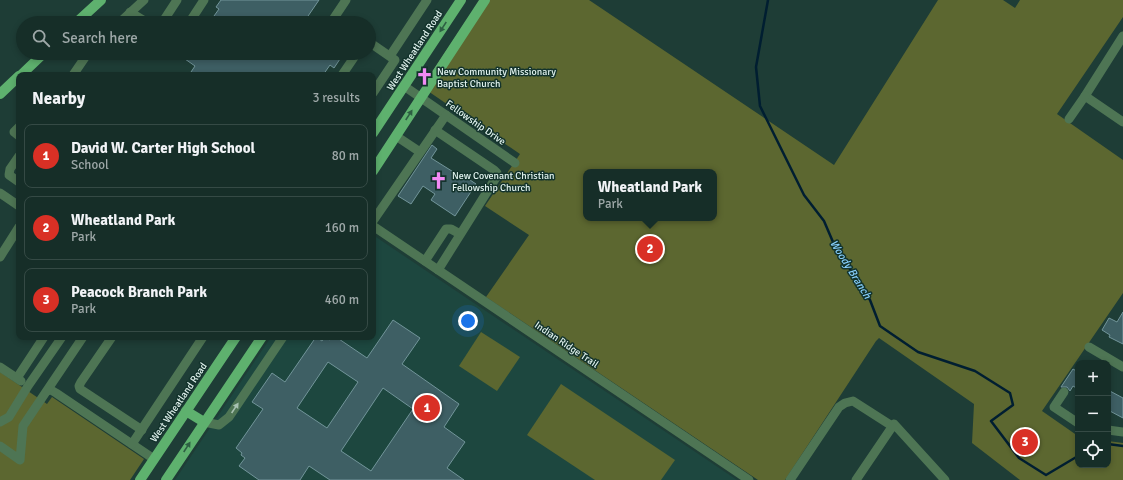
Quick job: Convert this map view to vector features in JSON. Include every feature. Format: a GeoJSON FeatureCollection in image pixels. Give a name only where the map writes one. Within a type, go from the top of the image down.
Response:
{"type":"FeatureCollection","features":[{"type":"Feature","properties":{"kind":"main road"},"geometry":{"type":"LineString","coordinates":[[84,16],[101,0]]}},
{"type":"Feature","properties":{"kind":"main road","name":"West Wheatland Road"},"geometry":{"type":"LineString","coordinates":[[376,128],[461,0]]}},
{"type":"Feature","properties":{"kind":"main road"},"geometry":{"type":"LineString","coordinates":[[376,166],[485,0]]}},
{"type":"Feature","properties":{"kind":"main road"},"geometry":{"type":"LineString","coordinates":[[24,72],[37,60]]}},
{"type":"Feature","properties":{"kind":"main road"},"geometry":{"type":"LineString","coordinates":[[0,94],[16,80]]}},
{"type":"Feature","properties":{"kind":"main road","name":"West Wheatland Road"},"geometry":{"type":"LineString","coordinates":[[140,480],[234,340]]}},
{"type":"Feature","properties":{"kind":"main road"},"geometry":{"type":"LineString","coordinates":[[166,480],[260,340]]}},
{"type":"Feature","properties":{"kind":"main road"},"geometry":{"type":"LineString","coordinates":[[186,412],[204,422]]}},
{"type":"Feature","properties":{"kind":"street"},"geometry":{"type":"LineString","coordinates":[[126,16],[144,0]]}},
{"type":"Feature","properties":{"kind":"street"},"geometry":{"type":"LineString","coordinates":[[167,16],[177,0]]}},
{"type":"Feature","properties":{"kind":"street"},"geometry":{"type":"LineString","coordinates":[[194,16],[204,0]]}},
{"type":"Feature","properties":{"kind":"street"},"geometry":{"type":"LineString","coordinates":[[335,16],[346,0]]}},
{"type":"Feature","properties":{"kind":"street"},"geometry":{"type":"LineString","coordinates":[[390,56],[427,0]]}},
{"type":"Feature","properties":{"kind":"street"},"geometry":{"type":"LineString","coordinates":[[130,12],[137,16]]}},
{"type":"Feature","properties":{"kind":"street"},"geometry":{"type":"LineString","coordinates":[[1069,120],[1122,40]]}},
{"type":"Feature","properties":{"kind":"street"},"geometry":{"type":"LineString","coordinates":[[376,47],[395,60],[376,88]]}},
{"type":"Feature","properties":{"kind":"street"},"geometry":{"type":"LineString","coordinates":[[75,72],[83,60]]}},
{"type":"Feature","properties":{"kind":"street"},"geometry":{"type":"LineString","coordinates":[[344,72],[352,60]]}},
{"type":"Feature","properties":{"kind":"street","name":"Fellowship Drive"},"geometry":{"type":"LineString","coordinates":[[404,86],[515,163]]}},
{"type":"Feature","properties":{"kind":"street"},"geometry":{"type":"LineString","coordinates":[[1085,96],[1123,122]]}},
{"type":"Feature","properties":{"kind":"street"},"geometry":{"type":"LineString","coordinates":[[376,217],[446,115]]}},
{"type":"Feature","properties":{"kind":"street"},"geometry":{"type":"LineString","coordinates":[[435,130],[497,173],[497,176],[438,270]]}},
{"type":"Feature","properties":{"kind":"street"},"geometry":{"type":"LineString","coordinates":[[396,136],[420,152]]}},
{"type":"Feature","properties":{"kind":"street"},"geometry":{"type":"LineString","coordinates":[[16,163],[10,169],[9,174],[16,180]]}},
{"type":"Feature","properties":{"kind":"street"},"geometry":{"type":"LineString","coordinates":[[0,193],[16,204]]}},
{"type":"Feature","properties":{"kind":"street","name":"Indian Ridge Trail"},"geometry":{"type":"LineString","coordinates":[[376,228],[749,480]]}},
{"type":"Feature","properties":{"kind":"street"},"geometry":{"type":"LineString","coordinates":[[425,261],[446,229],[450,229],[460,234]]}},
{"type":"Feature","properties":{"kind":"street"},"geometry":{"type":"LineString","coordinates":[[0,257],[16,232]]}},
{"type":"Feature","properties":{"kind":"street"},"geometry":{"type":"LineString","coordinates":[[17,378],[42,340]]}},
{"type":"Feature","properties":{"kind":"street"},"geometry":{"type":"LineString","coordinates":[[0,422],[9,417],[28,386],[60,340]]}},
{"type":"Feature","properties":{"kind":"street"},"geometry":{"type":"LineString","coordinates":[[0,446],[20,460],[23,426],[81,340]]}},
{"type":"Feature","properties":{"kind":"street"},"geometry":{"type":"LineString","coordinates":[[110,340],[80,382],[80,390],[142,430]]}},
{"type":"Feature","properties":{"kind":"street"},"geometry":{"type":"LineString","coordinates":[[132,444],[200,340]]}},
{"type":"Feature","properties":{"kind":"street"},"geometry":{"type":"LineString","coordinates":[[204,422],[219,425],[229,417],[281,340]]}},
{"type":"Feature","properties":{"kind":"street"},"geometry":{"type":"LineString","coordinates":[[1089,348],[1123,367]]}},
{"type":"Feature","properties":{"kind":"street"},"geometry":{"type":"LineString","coordinates":[[0,367],[28,386]]}},
{"type":"Feature","properties":{"kind":"street"},"geometry":{"type":"LineString","coordinates":[[47,391],[51,390],[56,392],[154,459]]}},
{"type":"Feature","properties":{"kind":"street"},"geometry":{"type":"LineString","coordinates":[[1064,392],[1054,407],[1075,421]]}},
{"type":"Feature","properties":{"kind":"street"},"geometry":{"type":"LineString","coordinates":[[790,480],[839,407],[845,403],[853,401],[893,425],[945,480]]}},
{"type":"Feature","properties":{"kind":"street"},"geometry":{"type":"LineString","coordinates":[[9,417],[23,426]]}},
{"type":"Feature","properties":{"kind":"street"},"geometry":{"type":"LineString","coordinates":[[860,479],[893,425]]}},
{"type":"Feature","properties":{"kind":"street"},"geometry":{"type":"LineString","coordinates":[[1111,430],[1123,432]]}},
{"type":"Feature","properties":{"kind":"shaded area"},"geometry":{"type":"Polygon","coordinates":[[[376,237],[737,480],[175,480],[269,340],[376,340],[376,237]]]}},
{"type":"Feature","properties":{"kind":"green space"},"geometry":{"type":"Polygon","coordinates":[[[480,0],[589,0],[834,165],[938,0],[1003,0],[1015,8],[1020,0],[1123,0],[1123,17],[1057,114],[1123,160],[1123,293],[1077,360],[1075,360],[1075,363],[1042,411],[1075,434],[1075,468],[1111,468],[1111,441],[1123,443],[1123,480],[1020,480],[972,443],[974,404],[879,338],[785,480],[758,480],[486,297],[529,235],[485,206],[520,154],[422,87],[480,0]]]}},
{"type":"Feature","properties":{"kind":"green space"},"geometry":{"type":"Polygon","coordinates":[[[481,332],[520,357],[497,391],[459,366],[481,332]]]}},
{"type":"Feature","properties":{"kind":"green space"},"geometry":{"type":"Polygon","coordinates":[[[0,372],[47,404],[52,397],[144,459],[130,480],[0,480],[0,372]]]}},
{"type":"Feature","properties":{"kind":"green space"},"geometry":{"type":"Polygon","coordinates":[[[561,384],[675,460],[661,480],[595,480],[527,435],[561,384]]]}},
{"type":"Feature","properties":{"kind":"building"},"geometry":{"type":"Polygon","coordinates":[[[221,0],[319,0],[308,16],[214,16],[219,9],[216,7],[221,0]]]}},
{"type":"Feature","properties":{"kind":"building"},"geometry":{"type":"Polygon","coordinates":[[[186,60],[339,60],[334,68],[330,65],[325,72],[191,72],[195,66],[186,60]]]}},
{"type":"Feature","properties":{"kind":"building","name":"New Covenant Christian Fellowship Church"},"geometry":{"type":"Polygon","coordinates":[[[432,145],[437,149],[431,158],[463,178],[464,176],[476,184],[455,216],[431,200],[435,194],[423,186],[411,204],[398,196],[432,145]]]}},
{"type":"Feature","properties":{"kind":"building"},"geometry":{"type":"Polygon","coordinates":[[[1123,312],[1123,344],[1109,337],[1110,335],[1102,330],[1109,318],[1117,322],[1123,312]]]}},
{"type":"Feature","properties":{"kind":"building"},"geometry":{"type":"Polygon","coordinates":[[[393,320],[420,338],[402,364],[459,404],[444,427],[465,442],[447,468],[464,480],[330,480],[309,466],[300,480],[259,480],[239,466],[245,458],[236,448],[263,409],[252,402],[272,373],[285,382],[314,340],[340,340],[367,358],[393,320]],[[328,362],[297,408],[327,428],[358,382],[328,362]],[[383,388],[341,451],[371,471],[413,409],[383,388]]]}},
{"type":"Feature","properties":{"kind":"building"},"geometry":{"type":"Polygon","coordinates":[[[1073,369],[1075,370],[1075,387],[1073,386],[1070,391],[1067,387],[1061,387],[1073,369]]]}},
{"type":"Feature","properties":{"kind":"building"},"geometry":{"type":"Polygon","coordinates":[[[1111,392],[1123,398],[1123,418],[1111,412],[1111,392]]]}},
{"type":"Feature","properties":{"kind":"waterway","name":"Woody Branch"},"geometry":{"type":"LineString","coordinates":[[768,0],[756,67],[760,106],[804,195],[824,221],[833,242],[870,300],[880,326],[918,352],[975,371],[1010,393],[1013,405],[991,421],[1019,458],[1046,475],[1075,458]]}},
{"type":"Feature","properties":{"kind":"waterway","name":"Woody Branch"},"geometry":{"type":"LineString","coordinates":[[1111,444],[1123,446]]}},
{"type":"Feature","properties":{"kind":"place","name":"New Community Missionary Baptist Church"},"geometry":{"type":"Point","coordinates":[424,77]}},
{"type":"Feature","properties":{"kind":"place","name":"New Covenant Christian Fellowship Church"},"geometry":{"type":"Point","coordinates":[439,181]}},
{"type":"Feature","properties":{"kind":"place","name":"Wheatland Park"},"geometry":{"type":"Point","coordinates":[650,249]}},
{"type":"Feature","properties":{"kind":"place","name":"David W. Carter High School"},"geometry":{"type":"Point","coordinates":[427,408]}},
{"type":"Feature","properties":{"kind":"place","name":"Peacock Branch Park"},"geometry":{"type":"Point","coordinates":[1025,442]}}]}
